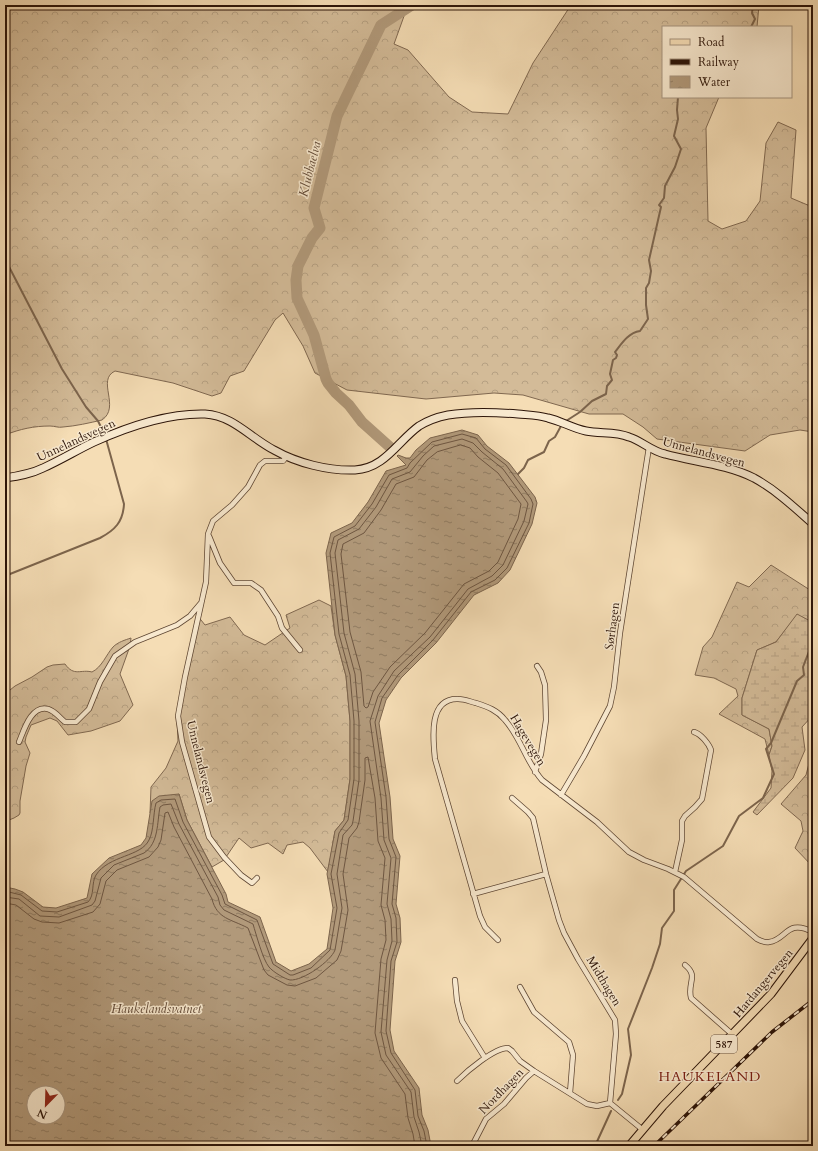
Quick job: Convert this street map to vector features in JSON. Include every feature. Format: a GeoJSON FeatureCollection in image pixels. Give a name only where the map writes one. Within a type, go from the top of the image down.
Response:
{"type":"FeatureCollection","features":[{"type":"Feature","properties":{"kind":"main road","name":"Unnelandsvegen"},"geometry":{"type":"LineString","coordinates":[[5,478],[43,469],[96,441],[125,430],[174,416],[203,414],[217,416],[229,420],[261,442],[287,456],[309,464],[336,469],[354,470],[366,468],[384,459],[410,434],[426,422],[470,412],[495,412],[550,418],[585,431],[596,433],[613,433],[626,436],[662,454],[689,459],[742,473],[779,494],[813,524]]}},
{"type":"Feature","properties":{"kind":"main road","name":"Hardangervegen"},"geometry":{"type":"LineString","coordinates":[[629,1146],[663,1106],[771,994],[813,938]]}},
{"type":"Feature","properties":{"kind":"street","name":"Sørhagen"},"geometry":{"type":"LineString","coordinates":[[561,795],[584,756],[608,711],[612,700],[648,448]]}},
{"type":"Feature","properties":{"kind":"street","name":"Unnelandsvegen"},"geometry":{"type":"LineString","coordinates":[[257,878],[252,882],[241,875],[224,857],[209,837],[179,730],[178,716],[206,582],[208,534],[213,522],[232,505],[248,487],[260,465],[265,461],[283,461],[287,456]]}},
{"type":"Feature","properties":{"kind":"street"},"geometry":{"type":"LineString","coordinates":[[208,534],[220,563],[234,583],[251,583],[261,590],[278,616],[282,628],[300,650]]}},
{"type":"Feature","properties":{"kind":"street","name":"Unnelandsvegen"},"geometry":{"type":"LineString","coordinates":[[19,742],[26,723],[40,709],[47,709],[53,712],[65,722],[76,722],[89,709],[100,682],[115,656],[135,642],[177,625],[190,616],[202,601]]}},
{"type":"Feature","properties":{"kind":"street"},"geometry":{"type":"LineString","coordinates":[[535,772],[541,754],[546,720],[544,678],[537,666]]}},
{"type":"Feature","properties":{"kind":"street","name":"Hagevegen"},"geometry":{"type":"LineString","coordinates":[[498,940],[486,927],[480,916],[435,759],[433,732],[436,714],[446,702],[458,699],[497,711],[505,719],[516,735],[535,772],[551,788],[597,822],[629,852],[680,875],[756,939],[764,942],[770,942],[776,940],[789,929],[798,927],[813,932]]}},
{"type":"Feature","properties":{"kind":"street"},"geometry":{"type":"LineString","coordinates":[[680,875],[682,821],[683,818],[702,799],[711,750],[698,733],[694,732]]}},
{"type":"Feature","properties":{"kind":"street","name":"Midthagen"},"geometry":{"type":"LineString","coordinates":[[512,798],[533,818],[555,909],[564,933],[616,1020],[617,1025],[610,1103]]}},
{"type":"Feature","properties":{"kind":"street"},"geometry":{"type":"LineString","coordinates":[[474,894],[546,874]]}},
{"type":"Feature","properties":{"kind":"street"},"geometry":{"type":"LineString","coordinates":[[685,965],[693,973],[689,990],[691,998],[733,1035]]}},
{"type":"Feature","properties":{"kind":"street"},"geometry":{"type":"LineString","coordinates":[[456,980],[457,1001],[460,1017],[472,1039],[486,1058]]}},
{"type":"Feature","properties":{"kind":"street"},"geometry":{"type":"LineString","coordinates":[[520,987],[534,1012],[569,1042],[572,1055],[570,1093]]}},
{"type":"Feature","properties":{"kind":"street","name":"Nordhagen"},"geometry":{"type":"LineString","coordinates":[[457,1081],[486,1058],[508,1048],[520,1061],[534,1071],[592,1105],[602,1106],[610,1103]]}},
{"type":"Feature","properties":{"kind":"street","name":"Nordhagen"},"geometry":{"type":"LineString","coordinates":[[472,1146],[486,1119],[497,1111],[534,1071]]}},
{"type":"Feature","properties":{"kind":"street"},"geometry":{"type":"LineString","coordinates":[[610,1103],[643,1130]]}},
{"type":"Feature","properties":{"kind":"green space"},"geometry":{"type":"Polygon","coordinates":[[[5,5],[408,5],[394,44],[408,50],[449,97],[472,112],[508,114],[533,63],[571,5],[759,5],[757,26],[662,26],[662,98],[719,98],[706,128],[708,221],[722,229],[746,221],[760,201],[766,143],[778,122],[796,130],[791,198],[810,206],[813,204],[813,432],[800,430],[770,435],[745,451],[657,439],[643,427],[623,414],[589,414],[523,395],[494,393],[426,399],[347,390],[315,373],[303,346],[283,313],[275,320],[244,371],[230,376],[221,393],[212,396],[173,383],[115,371],[110,375],[108,381],[109,408],[107,415],[102,420],[61,427],[33,427],[5,435],[5,5]]]}},
{"type":"Feature","properties":{"kind":"green space"},"geometry":{"type":"Polygon","coordinates":[[[771,565],[810,590],[813,590],[813,621],[812,622],[797,615],[776,642],[757,650],[742,698],[742,715],[769,729],[772,746],[769,755],[765,739],[719,714],[738,696],[736,689],[714,678],[695,675],[703,647],[712,637],[737,582],[749,587],[771,565]]]}},
{"type":"Feature","properties":{"kind":"green space"},"geometry":{"type":"Polygon","coordinates":[[[319,600],[331,606],[335,635],[346,676],[350,721],[350,779],[344,820],[335,831],[328,872],[310,848],[303,842],[287,845],[283,854],[268,843],[251,848],[239,838],[224,860],[212,867],[187,820],[179,794],[150,813],[151,787],[166,768],[178,741],[177,720],[197,615],[205,625],[230,617],[244,635],[265,645],[290,628],[286,615],[319,600]]]}},
{"type":"Feature","properties":{"kind":"green space"},"geometry":{"type":"Polygon","coordinates":[[[797,614],[812,622],[813,621],[813,715],[802,727],[805,750],[793,778],[757,815],[753,812],[771,788],[772,771],[769,755],[772,746],[769,729],[742,715],[742,698],[757,650],[776,642],[797,614]]]}},
{"type":"Feature","properties":{"kind":"green space"},"geometry":{"type":"Polygon","coordinates":[[[131,638],[130,646],[120,674],[133,705],[120,721],[91,731],[68,735],[57,721],[50,718],[31,725],[25,742],[30,753],[26,766],[20,801],[20,813],[9,820],[5,818],[5,694],[15,686],[53,665],[65,664],[71,670],[78,672],[92,672],[101,664],[115,645],[131,638]]]}},
{"type":"Feature","properties":{"kind":"green space"},"geometry":{"type":"Polygon","coordinates":[[[813,748],[813,867],[795,848],[803,831],[801,821],[781,804],[806,775],[813,748]]]}},
{"type":"Feature","properties":{"kind":"water","name":"Haukelandsvatnet"},"geometry":{"type":"Polygon","coordinates":[[[462,430],[478,435],[487,446],[509,463],[535,497],[537,503],[532,524],[510,570],[498,583],[474,595],[436,643],[401,678],[386,700],[379,723],[390,797],[393,839],[400,856],[396,904],[400,918],[401,942],[395,961],[390,1030],[394,1051],[419,1088],[422,1115],[428,1130],[431,1146],[5,1146],[5,887],[23,892],[43,907],[56,908],[87,898],[92,874],[109,858],[141,845],[146,838],[152,801],[159,796],[179,794],[187,820],[226,894],[228,902],[260,917],[276,962],[291,971],[309,964],[327,949],[333,908],[327,874],[335,831],[344,820],[350,779],[350,721],[346,676],[335,635],[326,553],[331,533],[352,523],[368,502],[386,471],[406,465],[397,456],[410,458],[416,450],[430,438],[462,430]]]}},
{"type":"Feature","properties":{"kind":"waterway","name":"Klubbaelva"},"geometry":{"type":"LineString","coordinates":[[391,448],[362,422],[349,405],[328,383],[314,335],[297,298],[296,280],[298,266],[312,238],[320,228],[314,208],[337,116],[381,25],[412,5]]}},
{"type":"Feature","properties":{"kind":"waterway"},"geometry":{"type":"LineString","coordinates":[[752,26],[755,19],[752,13],[753,5]]}},
{"type":"Feature","properties":{"kind":"waterway"},"geometry":{"type":"LineString","coordinates":[[566,421],[580,412],[592,401],[606,394],[607,386],[612,380],[610,374],[613,360],[617,355],[615,352],[629,336],[640,331],[648,319],[646,288],[649,283],[651,271],[649,260],[661,207],[659,205],[664,198],[665,186],[675,167],[681,149],[674,136],[678,119],[678,98]]}},
{"type":"Feature","properties":{"kind":"waterway"},"geometry":{"type":"LineString","coordinates":[[5,259],[62,369],[86,407],[98,421],[105,435]]}},
{"type":"Feature","properties":{"kind":"waterway"},"geometry":{"type":"LineString","coordinates":[[518,474],[524,468],[528,460],[544,452],[549,441],[555,437],[561,426]]}},
{"type":"Feature","properties":{"kind":"waterway"},"geometry":{"type":"LineString","coordinates":[[5,576],[100,538],[110,532],[120,521],[124,504],[106,439]]}},
{"type":"Feature","properties":{"kind":"waterway"},"geometry":{"type":"LineString","coordinates":[[618,1100],[622,1094],[631,1055],[628,1029],[652,968],[660,944],[662,928],[674,911],[674,890],[686,871],[723,846],[739,816],[763,798],[774,774],[766,749],[771,743],[797,681],[804,675],[803,667],[813,641]]}},
{"type":"Feature","properties":{"kind":"waterway"},"geometry":{"type":"LineString","coordinates":[[595,1146],[611,1111]]}},
{"type":"Feature","properties":{"kind":"railway"},"geometry":{"type":"LineString","coordinates":[[654,1146],[772,1032],[813,1000]]}},
{"type":"Feature","properties":{"kind":"district","name":"HAUKELAND"},"geometry":{"type":"Point","coordinates":[710,1076]}}]}
